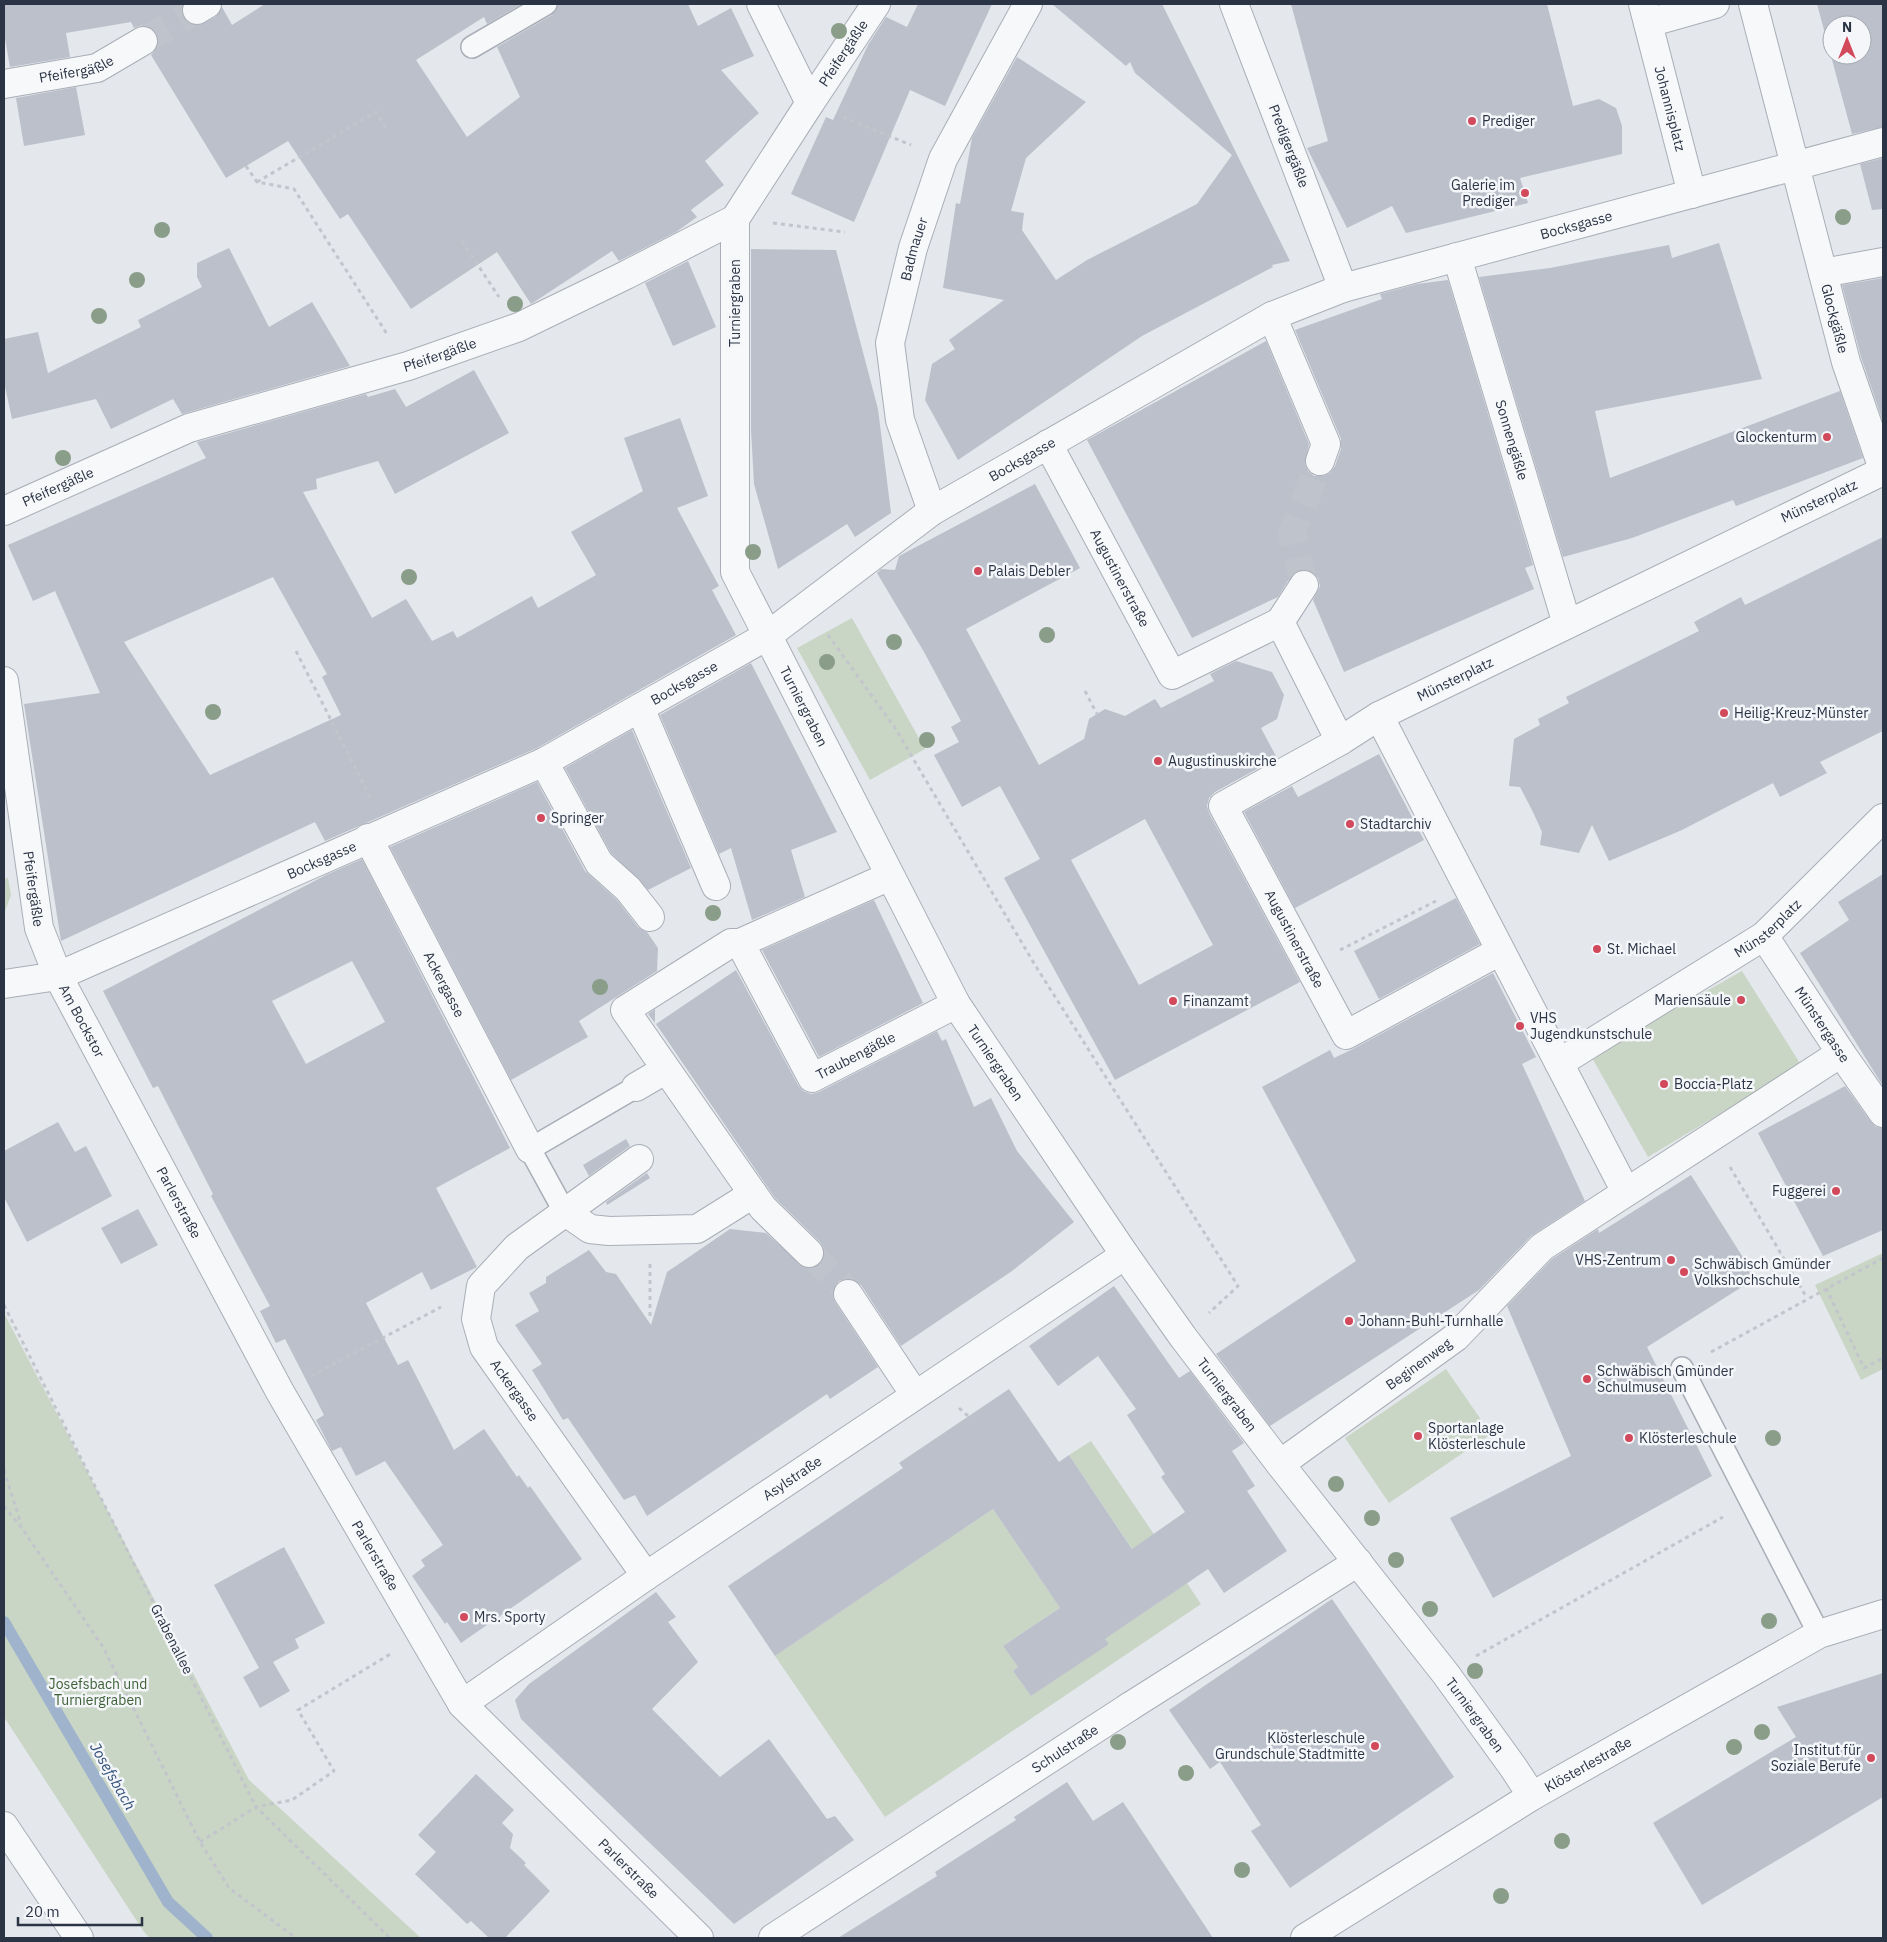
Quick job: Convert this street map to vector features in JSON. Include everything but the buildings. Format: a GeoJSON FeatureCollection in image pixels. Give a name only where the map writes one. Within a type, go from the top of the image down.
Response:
{"type":"FeatureCollection","features":[{"type":"Feature","properties":{"kind":"street","name":"Pfeifergäßle"},"geometry":{"type":"LineString","coordinates":[[761,4],[810,103]]}},
{"type":"Feature","properties":{"kind":"street","name":"Pfeifergäßle"},"geometry":{"type":"LineString","coordinates":[[4,511],[189,428],[522,333],[736,219],[876,4]]}},
{"type":"Feature","properties":{"kind":"street","name":"Badmauer"},"geometry":{"type":"LineString","coordinates":[[932,511],[900,420],[890,343],[914,248],[943,159],[1028,4]]}},
{"type":"Feature","properties":{"kind":"street","name":"Predigergäßle"},"geometry":{"type":"LineString","coordinates":[[1234,4],[1343,288]]}},
{"type":"Feature","properties":{"kind":"street","name":"Johannisplatz"},"geometry":{"type":"LineString","coordinates":[[1692,194],[1645,13],[1715,4]]}},
{"type":"Feature","properties":{"kind":"street"},"geometry":{"type":"LineString","coordinates":[[1753,4],[1795,166]]}},
{"type":"Feature","properties":{"kind":"street","name":"Pfeifergäßle"},"geometry":{"type":"LineString","coordinates":[[4,84],[97,68],[143,41]]}},
{"type":"Feature","properties":{"kind":"street","name":"Bocksgasse"},"geometry":{"type":"LineString","coordinates":[[58,976],[544,762],[767,636],[808,607],[932,511],[1272,316],[1343,288],[1883,142]]}},
{"type":"Feature","properties":{"kind":"street","name":"Glockgäßle"},"geometry":{"type":"LineString","coordinates":[[1795,166],[1846,362],[1883,470]]}},
{"type":"Feature","properties":{"kind":"street","name":"Turniergraben"},"geometry":{"type":"LineString","coordinates":[[736,219],[735,572],[767,636],[956,1004],[1125,1255],[1183,1337],[1280,1464],[1445,1673],[1514,1767],[1532,1796]]}},
{"type":"Feature","properties":{"kind":"street","name":"Sonnengäßle"},"geometry":{"type":"LineString","coordinates":[[1457,257],[1567,624]]}},
{"type":"Feature","properties":{"kind":"street"},"geometry":{"type":"LineString","coordinates":[[1823,273],[1883,262]]}},
{"type":"Feature","properties":{"kind":"street"},"geometry":{"type":"LineString","coordinates":[[1272,316],[1326,444],[1320,462]]}},
{"type":"Feature","properties":{"kind":"street","name":"Augustinerstraße"},"geometry":{"type":"LineString","coordinates":[[1048,444],[1172,675],[1280,622]]}},
{"type":"Feature","properties":{"kind":"street","name":"Münsterplatz"},"geometry":{"type":"LineString","coordinates":[[1379,716],[1883,470]]}},
{"type":"Feature","properties":{"kind":"street"},"geometry":{"type":"LineString","coordinates":[[1304,585],[1280,622],[1340,741]]}},
{"type":"Feature","properties":{"kind":"street","name":"Pfeifergäßle"},"geometry":{"type":"LineString","coordinates":[[4,686],[38,928],[58,976]]}},
{"type":"Feature","properties":{"kind":"street"},"geometry":{"type":"LineString","coordinates":[[640,708],[716,886]]}},
{"type":"Feature","properties":{"kind":"street"},"geometry":{"type":"LineString","coordinates":[[1379,716],[1626,1192],[1841,1053]]}},
{"type":"Feature","properties":{"kind":"street","name":"Augustinerstraße"},"geometry":{"type":"LineString","coordinates":[[1379,716],[1340,741],[1223,806],[1308,967],[1346,1034],[1500,951]]}},
{"type":"Feature","properties":{"kind":"street"},"geometry":{"type":"LineString","coordinates":[[544,762],[599,863],[628,888],[650,917]]}},
{"type":"Feature","properties":{"kind":"street","name":"Münsterplatz"},"geometry":{"type":"LineString","coordinates":[[1559,1063],[1764,936],[1883,818]]}},
{"type":"Feature","properties":{"kind":"street","name":"Ackergasse"},"geometry":{"type":"LineString","coordinates":[[378,834],[530,1149]]}},
{"type":"Feature","properties":{"kind":"street"},"geometry":{"type":"LineString","coordinates":[[809,1252],[763,1208],[625,1010],[731,943],[740,943],[890,876]]}},
{"type":"Feature","properties":{"kind":"street","name":"Münstergasse"},"geometry":{"type":"LineString","coordinates":[[1764,936],[1883,1113]]}},
{"type":"Feature","properties":{"kind":"street","name":"Traubengäßle"},"geometry":{"type":"LineString","coordinates":[[740,943],[812,1078],[956,1004]]}},
{"type":"Feature","properties":{"kind":"street","name":"Am Bockstor"},"geometry":{"type":"LineString","coordinates":[[4,984],[58,976],[133,1115]]}},
{"type":"Feature","properties":{"kind":"street"},"geometry":{"type":"LineString","coordinates":[[636,1087],[665,1070]]}},
{"type":"Feature","properties":{"kind":"street","name":"Parlerstraße"},"geometry":{"type":"LineString","coordinates":[[133,1115],[280,1392],[462,1704],[699,1938]]}},
{"type":"Feature","properties":{"kind":"street"},"geometry":{"type":"LineString","coordinates":[[481,1286],[517,1247],[638,1159]]}},
{"type":"Feature","properties":{"kind":"street","name":"Beginenweg"},"geometry":{"type":"LineString","coordinates":[[1280,1464],[1456,1337],[1542,1247],[1626,1192]]}},
{"type":"Feature","properties":{"kind":"street"},"geometry":{"type":"LineString","coordinates":[[564,1211],[590,1229],[650,1237],[697,1228],[753,1194]]}},
{"type":"Feature","properties":{"kind":"street","name":"Asylstraße"},"geometry":{"type":"LineString","coordinates":[[462,1704],[646,1576],[1125,1255]]}},
{"type":"Feature","properties":{"kind":"street","name":"Ackergasse"},"geometry":{"type":"LineString","coordinates":[[481,1286],[476,1319],[484,1347],[646,1576]]}},
{"type":"Feature","properties":{"kind":"street"},"geometry":{"type":"LineString","coordinates":[[848,1294],[915,1395]]}},
{"type":"Feature","properties":{"kind":"street","name":"Schulstraße"},"geometry":{"type":"LineString","coordinates":[[773,1938],[1129,1707],[1358,1562]]}},
{"type":"Feature","properties":{"kind":"street","name":"Klösterlestraße"},"geometry":{"type":"LineString","coordinates":[[1305,1938],[1532,1796],[1819,1634],[1883,1614]]}},
{"type":"Feature","properties":{"kind":"street"},"geometry":{"type":"LineString","coordinates":[[4,1826],[79,1938]]}},
{"type":"Feature","properties":{"kind":"lane"},"geometry":{"type":"LineString","coordinates":[[472,47],[546,4]]}},
{"type":"Feature","properties":{"kind":"lane"},"geometry":{"type":"LineString","coordinates":[[530,1149],[636,1087]]}},
{"type":"Feature","properties":{"kind":"lane","name":"Ackergasse"},"geometry":{"type":"LineString","coordinates":[[530,1149],[564,1211]]}},
{"type":"Feature","properties":{"kind":"lane"},"geometry":{"type":"LineString","coordinates":[[1682,1368],[1819,1634]]}},
{"type":"Feature","properties":{"kind":"path"},"geometry":{"type":"LineString","coordinates":[[810,103],[943,159]]}},
{"type":"Feature","properties":{"kind":"path"},"geometry":{"type":"LineString","coordinates":[[257,182],[376,112],[386,128]]}},
{"type":"Feature","properties":{"kind":"path"},"geometry":{"type":"LineString","coordinates":[[246,166],[257,182],[294,189],[408,366]]}},
{"type":"Feature","properties":{"kind":"path"},"geometry":{"type":"LineString","coordinates":[[736,219],[845,232]]}},
{"type":"Feature","properties":{"kind":"path"},"geometry":{"type":"LineString","coordinates":[[462,241],[522,333]]}},
{"type":"Feature","properties":{"kind":"path"},"geometry":{"type":"LineString","coordinates":[[808,607],[895,728],[1035,965],[1238,1286],[1183,1337]]}},
{"type":"Feature","properties":{"kind":"path"},"geometry":{"type":"LineString","coordinates":[[296,651],[378,834]]}},
{"type":"Feature","properties":{"kind":"path"},"geometry":{"type":"LineString","coordinates":[[1085,691],[1097,714]]}},
{"type":"Feature","properties":{"kind":"path"},"geometry":{"type":"LineString","coordinates":[[1308,967],[1466,886]]}},
{"type":"Feature","properties":{"kind":"path"},"geometry":{"type":"LineString","coordinates":[[1711,1137],[1807,1298]]}},
{"type":"Feature","properties":{"kind":"path"},"geometry":{"type":"LineString","coordinates":[[650,1237],[650,1316]]}},
{"type":"Feature","properties":{"kind":"path"},"geometry":{"type":"LineString","coordinates":[[1682,1368],[1883,1258]]}},
{"type":"Feature","properties":{"kind":"path"},"geometry":{"type":"LineString","coordinates":[[280,1392],[481,1286]]}},
{"type":"Feature","properties":{"kind":"path"},"geometry":{"type":"LineString","coordinates":[[1826,1288],[1864,1368],[1883,1358]]}},
{"type":"Feature","properties":{"kind":"path","name":"Grabenallee"},"geometry":{"type":"LineString","coordinates":[[4,1304],[256,1807],[390,1938]]}},
{"type":"Feature","properties":{"kind":"path"},"geometry":{"type":"LineString","coordinates":[[960,1408],[968,1416]]}},
{"type":"Feature","properties":{"kind":"path"},"geometry":{"type":"LineString","coordinates":[[4,1470],[21,1527]]}},
{"type":"Feature","properties":{"kind":"path"},"geometry":{"type":"LineString","coordinates":[[1445,1673],[1750,1502]]}},
{"type":"Feature","properties":{"kind":"path"},"geometry":{"type":"LineString","coordinates":[[4,1506],[21,1527],[103,1647],[200,1842],[229,1888],[296,1938]]}},
{"type":"Feature","properties":{"kind":"path"},"geometry":{"type":"LineString","coordinates":[[200,1842],[256,1807],[292,1800],[334,1772],[298,1710],[421,1636]]}},
{"type":"Feature","properties":{"kind":"green space"},"geometry":{"type":"Polygon","coordinates":[[[852,618],[925,749],[870,780],[797,648],[852,618]]]}},
{"type":"Feature","properties":{"kind":"green space"},"geometry":{"type":"Polygon","coordinates":[[[8,878],[11,895],[4,914],[4,879],[8,878]]]}},
{"type":"Feature","properties":{"kind":"green space"},"geometry":{"type":"Polygon","coordinates":[[[1742,971],[1801,1065],[1648,1157],[1591,1056],[1742,971]]]}},
{"type":"Feature","properties":{"kind":"green space"},"geometry":{"type":"Polygon","coordinates":[[[1883,1253],[1883,1369],[1861,1380],[1815,1285],[1883,1253]]]}},
{"type":"Feature","properties":{"kind":"green space","name":"Josefsbach und Turniergraben"},"geometry":{"type":"Polygon","coordinates":[[[4,1313],[249,1780],[421,1938],[150,1938],[144,1932],[4,1717],[4,1313]]]}},
{"type":"Feature","properties":{"kind":"green space","name":"Sportanlage Klösterleschule"},"geometry":{"type":"Polygon","coordinates":[[[1446,1369],[1491,1434],[1389,1503],[1345,1438],[1446,1369]]]}},
{"type":"Feature","properties":{"kind":"green space"},"geometry":{"type":"Polygon","coordinates":[[[1091,1441],[1201,1604],[885,1817],[775,1656],[993,1509],[1060,1608],[1003,1646],[1018,1667],[1013,1671],[1031,1696],[1108,1644],[1105,1639],[1168,1596],[1137,1556],[1069,1455],[1091,1441]]]}},
{"type":"Feature","properties":{"kind":"waterway","name":"Josefsbach"},"geometry":{"type":"LineString","coordinates":[[4,1622],[168,1902],[207,1938]]}},
{"type":"Feature","properties":{"kind":"tunnel"},"geometry":{"type":"LineString","coordinates":[[143,41],[197,10]]}},
{"type":"Feature","properties":{"kind":"tunnel"},"geometry":{"type":"LineString","coordinates":[[1304,585],[1292,533],[1320,461]]}},
{"type":"Feature","properties":{"kind":"tunnel"},"geometry":{"type":"LineString","coordinates":[[809,1253],[842,1285],[848,1294]]}},
{"type":"Feature","properties":{"kind":"place","name":"Prediger"},"geometry":{"type":"Point","coordinates":[1472,121]}},
{"type":"Feature","properties":{"kind":"place","name":"Galerie im Prediger"},"geometry":{"type":"Point","coordinates":[1525,193]}},
{"type":"Feature","properties":{"kind":"place","name":"Glockenturm"},"geometry":{"type":"Point","coordinates":[1827,437]}},
{"type":"Feature","properties":{"kind":"place","name":"Palais Debler"},"geometry":{"type":"Point","coordinates":[978,571]}},
{"type":"Feature","properties":{"kind":"place","name":"Heilig-Kreuz-Münster"},"geometry":{"type":"Point","coordinates":[1724,713]}},
{"type":"Feature","properties":{"kind":"place","name":"Augustinuskirche"},"geometry":{"type":"Point","coordinates":[1158,761]}},
{"type":"Feature","properties":{"kind":"place","name":"Springer"},"geometry":{"type":"Point","coordinates":[541,818]}},
{"type":"Feature","properties":{"kind":"place","name":"Stadtarchiv"},"geometry":{"type":"Point","coordinates":[1350,824]}},
{"type":"Feature","properties":{"kind":"place","name":"St. Michael"},"geometry":{"type":"Point","coordinates":[1597,949]}},
{"type":"Feature","properties":{"kind":"place","name":"Mariensäule"},"geometry":{"type":"Point","coordinates":[1741,1000]}},
{"type":"Feature","properties":{"kind":"place","name":"Finanzamt"},"geometry":{"type":"Point","coordinates":[1173,1001]}},
{"type":"Feature","properties":{"kind":"place","name":"VHS Jugendkunstschule"},"geometry":{"type":"Point","coordinates":[1520,1026]}},
{"type":"Feature","properties":{"kind":"place","name":"Boccia-Platz"},"geometry":{"type":"Point","coordinates":[1664,1084]}},
{"type":"Feature","properties":{"kind":"place","name":"Fuggerei"},"geometry":{"type":"Point","coordinates":[1836,1191]}},
{"type":"Feature","properties":{"kind":"place","name":"VHS-Zentrum"},"geometry":{"type":"Point","coordinates":[1671,1260]}},
{"type":"Feature","properties":{"kind":"place","name":"Schwäbisch Gmünder Volkshochschule"},"geometry":{"type":"Point","coordinates":[1684,1272]}},
{"type":"Feature","properties":{"kind":"place","name":"Johann-Buhl-Turnhalle"},"geometry":{"type":"Point","coordinates":[1349,1321]}},
{"type":"Feature","properties":{"kind":"place","name":"Schwäbisch Gmünder Schulmuseum"},"geometry":{"type":"Point","coordinates":[1587,1379]}},
{"type":"Feature","properties":{"kind":"place","name":"Sportanlage Klösterleschule"},"geometry":{"type":"Point","coordinates":[1418,1436]}},
{"type":"Feature","properties":{"kind":"place","name":"Klösterleschule"},"geometry":{"type":"Point","coordinates":[1629,1438]}},
{"type":"Feature","properties":{"kind":"place","name":"Mrs. Sporty"},"geometry":{"type":"Point","coordinates":[464,1617]}},
{"type":"Feature","properties":{"kind":"place","name":"Klösterleschule Grundschule Stadtmitte"},"geometry":{"type":"Point","coordinates":[1375,1746]}},
{"type":"Feature","properties":{"kind":"place","name":"Institut für Soziale Berufe"},"geometry":{"type":"Point","coordinates":[1871,1758]}}]}
